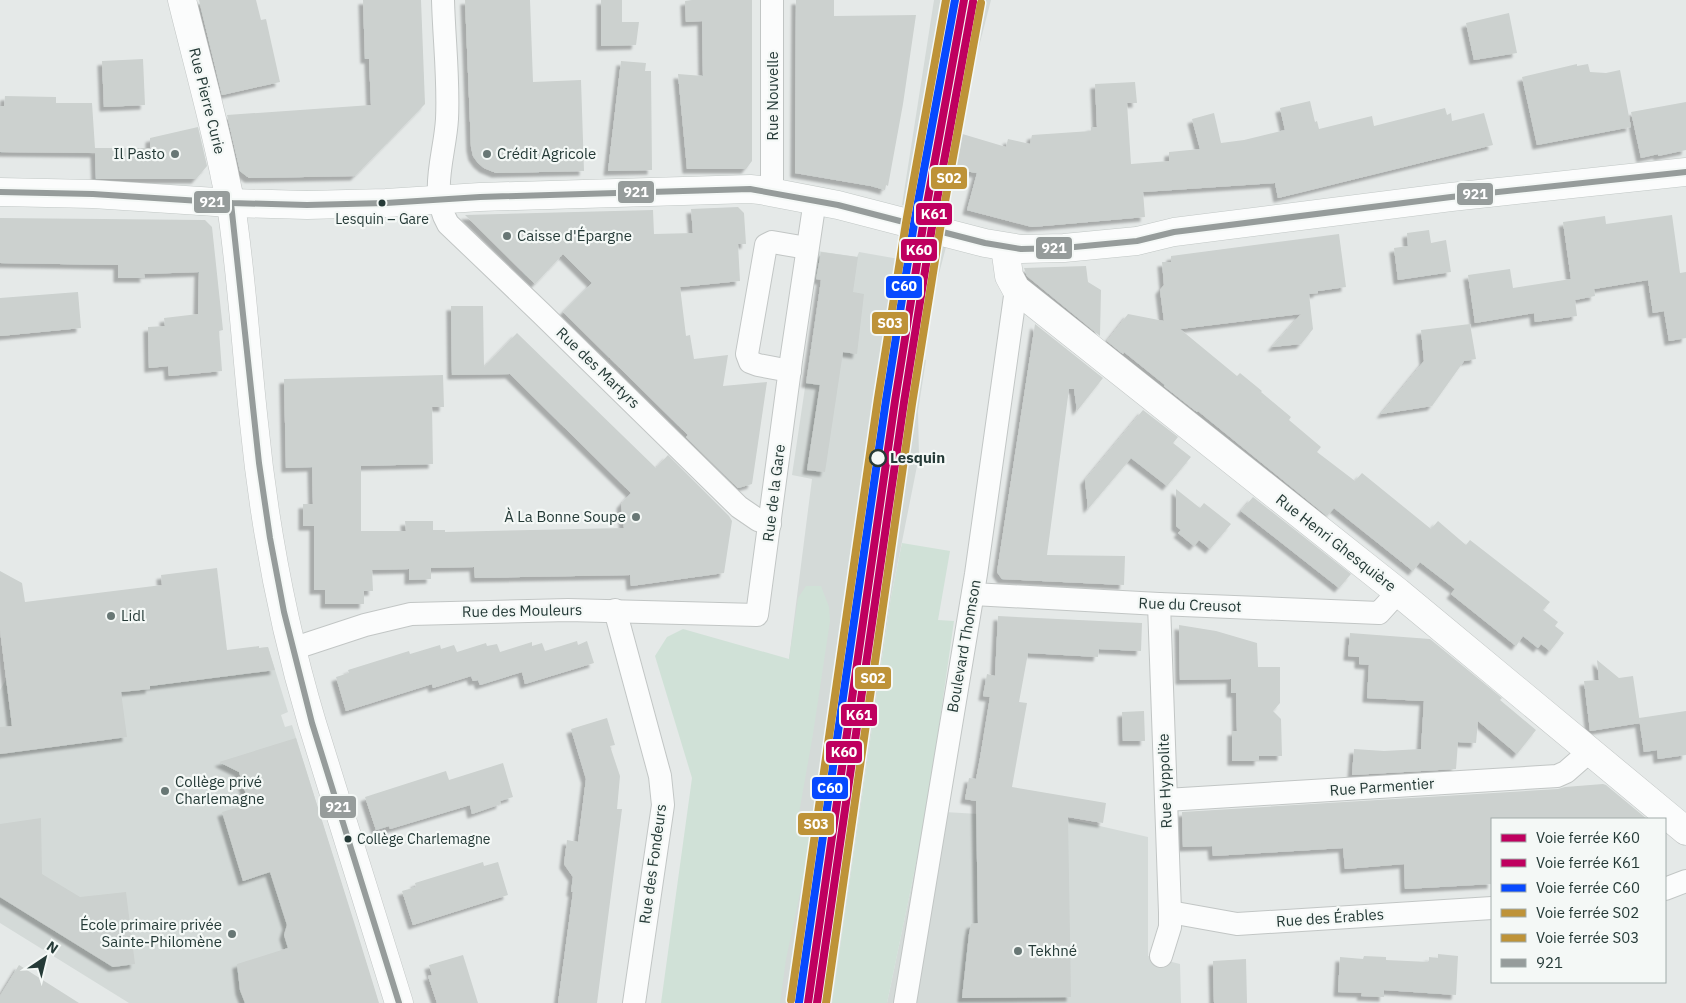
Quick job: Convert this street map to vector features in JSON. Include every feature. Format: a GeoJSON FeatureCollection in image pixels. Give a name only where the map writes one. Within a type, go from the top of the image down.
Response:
{"type":"FeatureCollection","features":[{"type":"Feature","properties":{"kind":"street","name":"Rue Pierre Curie"},"geometry":{"type":"LineString","coordinates":[[182,0],[231,203],[254,425],[274,558],[292,649],[312,723],[399,1003]]}},
{"type":"Feature","properties":{"kind":"street"},"geometry":{"type":"LineString","coordinates":[[438,201],[439,175],[447,120],[443,0]]}},
{"type":"Feature","properties":{"kind":"street","name":"Rue Nouvelle"},"geometry":{"type":"LineString","coordinates":[[772,0],[772,192]]}},
{"type":"Feature","properties":{"kind":"street"},"geometry":{"type":"LineString","coordinates":[[0,192],[93,194],[231,203],[307,205],[438,201],[480,197],[760,190],[815,200],[1004,247],[1044,250],[1137,241],[1174,232],[1460,196],[1686,172]]}},
{"type":"Feature","properties":{"kind":"street","name":"Rue de la Gare"},"geometry":{"type":"LineString","coordinates":[[758,615],[815,200]]}},
{"type":"Feature","properties":{"kind":"street","name":"Rue des Martyrs"},"geometry":{"type":"LineString","coordinates":[[438,201],[442,214],[448,224],[739,507],[758,520],[770,524]]}},
{"type":"Feature","properties":{"kind":"street"},"geometry":{"type":"LineString","coordinates":[[790,371],[750,362],[747,354],[766,245],[772,242],[807,248]]}},
{"type":"Feature","properties":{"kind":"street"},"geometry":{"type":"LineString","coordinates":[[1004,247],[1009,276],[1016,289]]}},
{"type":"Feature","properties":{"kind":"street","name":"Rue Henri Ghesquière"},"geometry":{"type":"LineString","coordinates":[[1016,289],[1398,592],[1686,831]]}},
{"type":"Feature","properties":{"kind":"street","name":"Boulevard Thomson"},"geometry":{"type":"LineString","coordinates":[[905,1003],[972,594],[1016,289]]}},
{"type":"Feature","properties":{"kind":"street","name":"Rue du Creusot"},"geometry":{"type":"LineString","coordinates":[[972,594],[1159,604],[1379,612],[1398,592]]}},
{"type":"Feature","properties":{"kind":"street","name":"Rue Hyppolite"},"geometry":{"type":"LineString","coordinates":[[1159,604],[1170,912],[1170,927],[1161,956]]}},
{"type":"Feature","properties":{"kind":"street","name":"Rue des Mouleurs"},"geometry":{"type":"LineString","coordinates":[[292,649],[365,625],[411,614],[514,610],[615,610],[758,615]]}},
{"type":"Feature","properties":{"kind":"street","name":"Rue des Fondeurs"},"geometry":{"type":"LineString","coordinates":[[615,610],[660,776],[663,805],[634,1003]]}},
{"type":"Feature","properties":{"kind":"street","name":"Rue Parmentier"},"geometry":{"type":"LineString","coordinates":[[1166,800],[1557,776],[1566,772],[1590,751]]}},
{"type":"Feature","properties":{"kind":"street"},"geometry":{"type":"LineString","coordinates":[[1666,890],[1686,881]]}},
{"type":"Feature","properties":{"kind":"street","name":"Rue des Érables"},"geometry":{"type":"LineString","coordinates":[[1170,912],[1237,924],[1491,908]]}},
{"type":"Feature","properties":{"kind":"shaded area"},"geometry":{"type":"Polygon","coordinates":[[[934,0],[991,0],[936,213],[902,205],[934,0]]]}},
{"type":"Feature","properties":{"kind":"shaded area"},"geometry":{"type":"Polygon","coordinates":[[[901,234],[946,247],[924,331],[919,358],[926,360],[918,411],[919,456],[891,597],[832,1003],[726,1003],[789,659],[812,479],[792,475],[821,280],[813,279],[817,251],[857,257],[859,252],[899,259],[901,234]]]}},
{"type":"Feature","properties":{"kind":"shaded area","name":"Collège Charlemagne"},"geometry":{"type":"Polygon","coordinates":[[[268,647],[288,712],[281,715],[285,727],[292,725],[377,998],[360,1003],[129,1003],[0,923],[0,690],[6,680],[268,647]]]}},
{"type":"Feature","properties":{"kind":"shaded area"},"geometry":{"type":"Polygon","coordinates":[[[927,811],[1069,819],[1148,837],[1148,956],[1180,964],[1181,1003],[887,1003],[927,811]]]}},
{"type":"Feature","properties":{"kind":"green space"},"geometry":{"type":"Polygon","coordinates":[[[902,543],[950,551],[938,620],[954,621],[927,811],[887,1003],[832,1003],[891,597],[902,543]]]}},
{"type":"Feature","properties":{"kind":"green space"},"geometry":{"type":"Polygon","coordinates":[[[806,586],[821,586],[829,607],[830,621],[799,813],[816,817],[786,959],[780,1003],[661,1003],[692,778],[655,656],[667,637],[683,629],[789,659],[798,598],[806,586]]]}},
{"type":"Feature","properties":{"kind":"building"},"geometry":{"type":"Polygon","coordinates":[[[199,0],[256,0],[261,20],[266,19],[280,82],[222,95],[199,0]]]}},
{"type":"Feature","properties":{"kind":"building"},"geometry":{"type":"Polygon","coordinates":[[[363,0],[421,0],[425,104],[355,176],[249,178],[240,171],[227,115],[371,105],[369,59],[365,59],[363,0]]]}},
{"type":"Feature","properties":{"kind":"building"},"geometry":{"type":"Polygon","coordinates":[[[465,0],[530,0],[533,82],[581,80],[584,171],[496,173],[484,168],[473,156],[471,147],[465,0]]]}},
{"type":"Feature","properties":{"kind":"building"},"geometry":{"type":"Polygon","coordinates":[[[601,0],[622,0],[622,22],[639,22],[636,45],[601,46],[601,0]]]}},
{"type":"Feature","properties":{"kind":"building"},"geometry":{"type":"Polygon","coordinates":[[[752,0],[752,161],[746,169],[687,169],[678,74],[703,76],[702,21],[686,22],[685,1],[752,0]]]}},
{"type":"Feature","properties":{"kind":"building"},"geometry":{"type":"Polygon","coordinates":[[[796,0],[834,0],[834,16],[916,15],[903,104],[888,186],[886,185],[885,190],[795,173],[796,0]]]}},
{"type":"Feature","properties":{"kind":"building"},"geometry":{"type":"Polygon","coordinates":[[[1509,13],[1517,53],[1474,60],[1466,23],[1509,13]]]}},
{"type":"Feature","properties":{"kind":"building"},"geometry":{"type":"Polygon","coordinates":[[[143,59],[145,105],[104,107],[102,61],[143,59]]]}},
{"type":"Feature","properties":{"kind":"building"},"geometry":{"type":"Polygon","coordinates":[[[621,61],[646,63],[645,71],[651,71],[652,170],[608,171],[621,61]]]}},
{"type":"Feature","properties":{"kind":"building"},"geometry":{"type":"Polygon","coordinates":[[[1577,64],[1577,66],[1588,64],[1590,72],[1606,73],[1620,70],[1631,127],[1537,145],[1522,77],[1577,64]]]}},
{"type":"Feature","properties":{"kind":"building"},"geometry":{"type":"Polygon","coordinates":[[[1135,82],[1137,103],[1127,103],[1131,164],[1169,161],[1169,152],[1200,149],[1192,119],[1214,113],[1221,143],[1244,140],[1285,130],[1280,108],[1310,101],[1315,122],[1317,121],[1319,129],[1372,116],[1374,126],[1445,108],[1447,115],[1451,113],[1452,121],[1484,113],[1493,145],[1278,198],[1275,183],[1143,192],[1145,217],[1032,227],[967,210],[977,173],[953,169],[959,133],[1006,147],[1008,139],[1030,144],[1032,135],[1091,131],[1091,127],[1097,127],[1095,84],[1135,82]]]}},
{"type":"Feature","properties":{"kind":"building"},"geometry":{"type":"Polygon","coordinates":[[[5,96],[56,97],[56,103],[92,103],[95,148],[150,148],[150,138],[198,127],[207,166],[196,179],[96,179],[95,153],[0,152],[0,106],[4,106],[5,96]]]}},
{"type":"Feature","properties":{"kind":"building"},"geometry":{"type":"Polygon","coordinates":[[[1686,102],[1686,150],[1641,158],[1631,112],[1686,102]]]}},
{"type":"Feature","properties":{"kind":"building"},"geometry":{"type":"Polygon","coordinates":[[[738,207],[744,213],[746,244],[738,244],[740,281],[680,287],[686,336],[690,335],[694,359],[728,355],[723,386],[767,382],[752,484],[738,488],[686,437],[688,435],[563,312],[592,283],[563,254],[535,284],[465,215],[653,210],[654,234],[693,233],[691,209],[738,207]]]}},
{"type":"Feature","properties":{"kind":"building"},"geometry":{"type":"Polygon","coordinates":[[[1672,215],[1680,273],[1686,272],[1686,338],[1669,341],[1664,311],[1653,313],[1648,280],[1594,289],[1595,296],[1575,300],[1577,316],[1535,322],[1534,313],[1475,323],[1468,275],[1510,269],[1513,288],[1571,279],[1563,222],[1605,216],[1606,224],[1672,215]]]}},
{"type":"Feature","properties":{"kind":"building"},"geometry":{"type":"Polygon","coordinates":[[[0,218],[205,220],[212,227],[223,330],[219,331],[222,371],[169,376],[168,366],[149,368],[148,327],[165,326],[164,318],[198,314],[199,272],[144,274],[145,278],[118,278],[118,265],[0,263],[0,218]]]}},
{"type":"Feature","properties":{"kind":"building"},"geometry":{"type":"Polygon","coordinates":[[[1429,230],[1431,243],[1446,240],[1451,272],[1398,280],[1394,248],[1408,246],[1407,233],[1429,230]]]}},
{"type":"Feature","properties":{"kind":"building"},"geometry":{"type":"Polygon","coordinates":[[[1339,234],[1346,287],[1309,294],[1313,329],[1301,344],[1272,347],[1301,314],[1180,329],[1237,376],[1240,373],[1262,391],[1291,417],[1289,420],[1321,447],[1317,452],[1355,481],[1362,473],[1431,529],[1438,521],[1466,545],[1470,540],[1550,602],[1543,610],[1558,622],[1555,626],[1564,633],[1550,651],[1541,644],[1538,648],[1523,636],[1516,646],[1451,594],[1455,589],[1420,562],[1413,571],[1334,508],[1327,516],[1124,352],[1123,354],[1107,341],[1128,314],[1164,321],[1160,290],[1164,285],[1162,262],[1171,262],[1171,256],[1339,234]]]}},
{"type":"Feature","properties":{"kind":"building"},"geometry":{"type":"Polygon","coordinates":[[[821,252],[858,257],[853,292],[864,294],[857,354],[843,352],[825,472],[807,470],[820,385],[806,383],[821,280],[816,279],[821,252]]]}},
{"type":"Feature","properties":{"kind":"building"},"geometry":{"type":"Polygon","coordinates":[[[1086,266],[1088,282],[1101,290],[1100,336],[1027,276],[1024,268],[1086,266]]]}},
{"type":"Feature","properties":{"kind":"building"},"geometry":{"type":"Polygon","coordinates":[[[78,292],[81,328],[0,336],[0,298],[78,292]]]}},
{"type":"Feature","properties":{"kind":"building"},"geometry":{"type":"Polygon","coordinates":[[[451,306],[483,306],[484,367],[517,333],[656,468],[668,455],[732,521],[724,573],[631,586],[630,575],[475,578],[474,567],[431,568],[431,579],[409,580],[409,569],[372,570],[373,591],[364,591],[364,604],[325,604],[325,590],[314,590],[314,526],[303,526],[303,504],[313,504],[312,467],[286,468],[284,379],[443,375],[444,407],[432,407],[433,464],[361,466],[361,531],[406,531],[405,521],[433,521],[433,530],[445,530],[445,532],[624,528],[621,504],[631,493],[510,374],[452,375],[451,306]]]}},
{"type":"Feature","properties":{"kind":"building"},"geometry":{"type":"Polygon","coordinates":[[[1035,324],[1103,378],[1077,411],[1074,389],[1069,389],[1047,555],[1125,556],[1124,585],[1002,579],[997,572],[1035,324]]]}},
{"type":"Feature","properties":{"kind":"building"},"geometry":{"type":"Polygon","coordinates":[[[1470,324],[1476,359],[1464,361],[1432,406],[1381,414],[1424,361],[1421,330],[1470,324]]]}},
{"type":"Feature","properties":{"kind":"building"},"geometry":{"type":"Polygon","coordinates":[[[1143,410],[1178,437],[1173,443],[1191,457],[1167,486],[1131,458],[1088,509],[1085,480],[1143,410]]]}},
{"type":"Feature","properties":{"kind":"building"},"geometry":{"type":"Polygon","coordinates":[[[1176,489],[1200,508],[1204,503],[1231,524],[1210,549],[1199,540],[1194,546],[1178,533],[1181,530],[1176,526],[1176,489]]]}},
{"type":"Feature","properties":{"kind":"building"},"geometry":{"type":"Polygon","coordinates":[[[1253,497],[1351,574],[1339,588],[1241,511],[1253,497]]]}},
{"type":"Feature","properties":{"kind":"building"},"geometry":{"type":"Polygon","coordinates":[[[217,568],[227,650],[259,646],[259,648],[268,647],[275,670],[150,686],[150,689],[121,692],[127,737],[0,754],[0,727],[12,726],[0,630],[0,571],[22,583],[25,602],[162,585],[161,575],[217,568]]]}},
{"type":"Feature","properties":{"kind":"building"},"geometry":{"type":"Polygon","coordinates":[[[998,616],[1142,623],[1141,651],[1099,649],[1098,657],[1028,653],[1019,702],[1027,703],[1012,787],[1106,803],[1103,823],[1068,817],[1071,997],[962,998],[971,924],[978,923],[976,801],[965,799],[969,778],[976,779],[980,758],[990,697],[983,696],[987,674],[995,676],[998,616]]]}},
{"type":"Feature","properties":{"kind":"building"},"geometry":{"type":"Polygon","coordinates":[[[1179,625],[1216,631],[1257,643],[1258,667],[1280,667],[1280,703],[1273,711],[1281,719],[1282,756],[1259,756],[1259,761],[1232,761],[1232,731],[1237,731],[1236,693],[1231,693],[1231,679],[1180,680],[1179,625]]]}},
{"type":"Feature","properties":{"kind":"building"},"geometry":{"type":"Polygon","coordinates":[[[1350,633],[1430,639],[1502,698],[1500,700],[1536,730],[1517,754],[1478,721],[1476,743],[1458,742],[1456,769],[1352,775],[1354,749],[1384,751],[1421,749],[1424,701],[1367,698],[1369,665],[1359,664],[1359,657],[1348,656],[1350,633]]]}},
{"type":"Feature","properties":{"kind":"building"},"geometry":{"type":"Polygon","coordinates":[[[577,641],[578,645],[587,641],[594,663],[525,684],[522,672],[480,685],[478,680],[473,681],[471,676],[433,688],[432,684],[346,711],[336,677],[349,673],[348,670],[409,651],[410,654],[440,645],[441,649],[454,645],[457,652],[486,643],[487,646],[497,644],[500,652],[532,642],[532,646],[542,643],[545,651],[577,641]]]}},
{"type":"Feature","properties":{"kind":"building"},"geometry":{"type":"Polygon","coordinates":[[[1597,660],[1619,678],[1633,676],[1640,723],[1590,731],[1584,681],[1599,680],[1597,660]]]}},
{"type":"Feature","properties":{"kind":"building"},"geometry":{"type":"Polygon","coordinates":[[[1144,711],[1145,741],[1123,741],[1122,712],[1144,711]]]}},
{"type":"Feature","properties":{"kind":"building"},"geometry":{"type":"Polygon","coordinates":[[[1686,711],[1686,755],[1658,759],[1657,750],[1644,752],[1639,718],[1686,711]]]}},
{"type":"Feature","properties":{"kind":"building"},"geometry":{"type":"Polygon","coordinates":[[[607,718],[615,745],[610,746],[620,776],[617,809],[622,809],[597,1003],[558,1003],[573,892],[571,892],[573,877],[564,864],[567,840],[578,842],[586,779],[571,729],[607,718]]]}},
{"type":"Feature","properties":{"kind":"building"},"geometry":{"type":"Polygon","coordinates":[[[296,738],[379,1003],[245,1003],[240,990],[237,964],[288,948],[284,935],[287,925],[270,872],[243,881],[222,812],[249,804],[239,772],[219,762],[296,738]]]}},
{"type":"Feature","properties":{"kind":"building"},"geometry":{"type":"Polygon","coordinates":[[[503,763],[513,797],[500,801],[501,804],[472,814],[470,805],[390,829],[389,826],[376,830],[365,797],[446,771],[449,780],[503,763]]]}},
{"type":"Feature","properties":{"kind":"building"},"geometry":{"type":"Polygon","coordinates":[[[1606,785],[1646,818],[1491,818],[1491,884],[1405,889],[1404,864],[1345,869],[1343,848],[1213,856],[1212,846],[1183,847],[1182,812],[1558,789],[1606,785]]]}},
{"type":"Feature","properties":{"kind":"building"},"geometry":{"type":"Polygon","coordinates":[[[41,818],[42,874],[80,897],[126,892],[135,964],[113,967],[0,897],[0,824],[41,818]]]}},
{"type":"Feature","properties":{"kind":"building"},"geometry":{"type":"Polygon","coordinates":[[[483,862],[484,866],[498,862],[508,895],[413,925],[402,891],[416,887],[415,883],[483,862]]]}},
{"type":"Feature","properties":{"kind":"building"},"geometry":{"type":"Polygon","coordinates":[[[1438,954],[1458,956],[1456,995],[1384,990],[1384,997],[1361,996],[1362,993],[1338,992],[1340,957],[1363,959],[1364,956],[1386,957],[1386,960],[1429,962],[1429,957],[1438,958],[1438,954]]]}},
{"type":"Feature","properties":{"kind":"building"},"geometry":{"type":"Polygon","coordinates":[[[463,955],[478,1003],[437,1003],[428,976],[432,975],[429,965],[463,955]]]}},
{"type":"Feature","properties":{"kind":"building"},"geometry":{"type":"Polygon","coordinates":[[[1246,959],[1247,1003],[1214,1003],[1213,961],[1246,959]]]}},
{"type":"Feature","properties":{"kind":"building"},"geometry":{"type":"Polygon","coordinates":[[[19,965],[79,1003],[0,1003],[0,996],[19,965]]]}},
{"type":"Feature","properties":{"kind":"rail line","name":"S03"},"geometry":{"type":"LineString","coordinates":[[791,1000],[878,398],[906,223],[946,0]]}},
{"type":"Feature","properties":{"kind":"rail line","name":"C60"},"geometry":{"type":"LineString","coordinates":[[799,1002],[886,400],[914,224],[955,0]]}},
{"type":"Feature","properties":{"kind":"rail line","name":"K60"},"geometry":{"type":"LineString","coordinates":[[808,1003],[895,401],[923,226],[964,0]]}},
{"type":"Feature","properties":{"kind":"rail line","name":"K61"},"geometry":{"type":"LineString","coordinates":[[817,1003],[904,402],[932,227],[973,2]]}},
{"type":"Feature","properties":{"kind":"rail line","name":"S02"},"geometry":{"type":"LineString","coordinates":[[826,1003],[912,404],[940,229],[981,3]]}},
{"type":"Feature","properties":{"kind":"transit line","name":"921"},"geometry":{"type":"LineString","coordinates":[[0,192],[93,194],[231,203],[307,205],[386,203],[480,197],[750,189],[838,205],[985,243],[1021,249],[1064,248],[1137,241],[1174,232],[1451,197],[1686,172]]}},
{"type":"Feature","properties":{"kind":"transit line","name":"921"},"geometry":{"type":"LineString","coordinates":[[231,203],[259,463],[270,538],[284,612],[312,723],[399,1003]]}},
{"type":"Feature","properties":{"kind":"place","name":"Il Pasto"},"geometry":{"type":"Point","coordinates":[175,154]}},
{"type":"Feature","properties":{"kind":"place","name":"Crédit Agricole"},"geometry":{"type":"Point","coordinates":[487,154]}},
{"type":"Feature","properties":{"kind":"place","name":"Lesquin – Gare"},"geometry":{"type":"Point","coordinates":[382,203]}},
{"type":"Feature","properties":{"kind":"place","name":"Caisse d'Épargne"},"geometry":{"type":"Point","coordinates":[507,236]}},
{"type":"Feature","properties":{"kind":"place","name":"Lesquin"},"geometry":{"type":"Point","coordinates":[878,458]}},
{"type":"Feature","properties":{"kind":"place","name":"À La Bonne Soupe"},"geometry":{"type":"Point","coordinates":[636,517]}},
{"type":"Feature","properties":{"kind":"place","name":"Lidl"},"geometry":{"type":"Point","coordinates":[111,616]}},
{"type":"Feature","properties":{"kind":"place","name":"Collège privé Charlemagne"},"geometry":{"type":"Point","coordinates":[165,791]}},
{"type":"Feature","properties":{"kind":"place","name":"Collège Charlemagne"},"geometry":{"type":"Point","coordinates":[348,839]}},
{"type":"Feature","properties":{"kind":"place","name":"École primaire privée Sainte-Philomène"},"geometry":{"type":"Point","coordinates":[232,934]}},
{"type":"Feature","properties":{"kind":"place","name":"Tekhné"},"geometry":{"type":"Point","coordinates":[1018,951]}}]}
